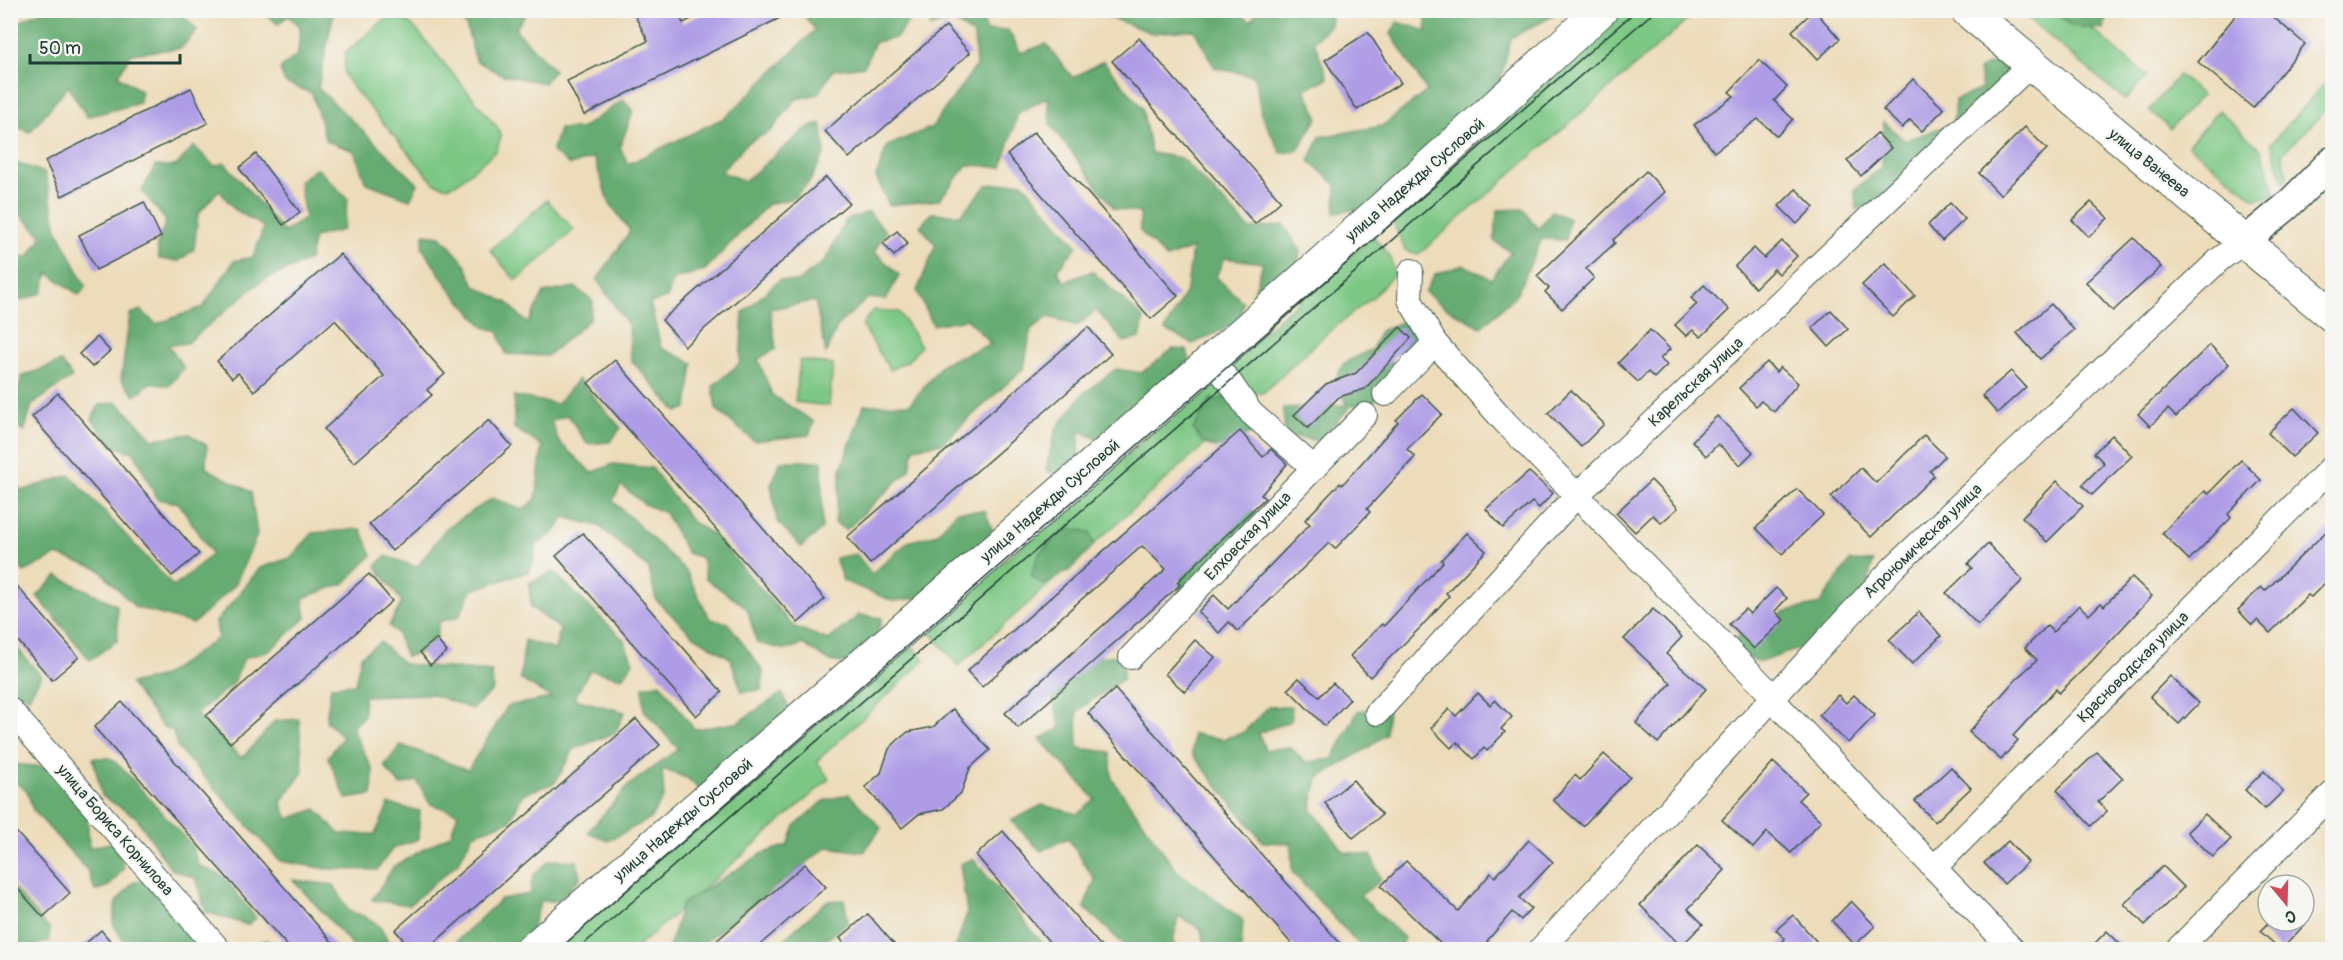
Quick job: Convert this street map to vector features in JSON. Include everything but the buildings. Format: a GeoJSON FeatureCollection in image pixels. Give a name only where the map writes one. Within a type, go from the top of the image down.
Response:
{"type":"FeatureCollection","features":[{"type":"Feature","properties":{"kind":"main road","name":"улица Надежды Сусловой"},"geometry":{"type":"LineString","coordinates":[[532,950],[987,556],[1457,143],[1600,10]]}},
{"type":"Feature","properties":{"kind":"main road","name":"улица Ванеева"},"geometry":{"type":"LineString","coordinates":[[1967,10],[2030,65],[2332,315]]}},
{"type":"Feature","properties":{"kind":"street","name":"улица Надежды Сусловой"},"geometry":{"type":"LineString","coordinates":[[1562,46],[1582,10]]}},
{"type":"Feature","properties":{"kind":"street","name":"Карельская улица"},"geometry":{"type":"LineString","coordinates":[[1377,712],[1578,494],[2030,65]]}},
{"type":"Feature","properties":{"kind":"street","name":"Агрономическая улица"},"geometry":{"type":"LineString","coordinates":[[1540,950],[1894,567],[2220,259],[2287,206],[2332,161]]}},
{"type":"Feature","properties":{"kind":"street"},"geometry":{"type":"LineString","coordinates":[[1411,271],[1410,300],[1435,343],[1506,423],[1578,494],[1767,690],[1771,698],[2013,950]]}},
{"type":"Feature","properties":{"kind":"street"},"geometry":{"type":"LineString","coordinates":[[1386,394],[1435,343]]}},
{"type":"Feature","properties":{"kind":"street"},"geometry":{"type":"LineString","coordinates":[[1210,360],[1229,381],[1251,413],[1314,468]]}},
{"type":"Feature","properties":{"kind":"street","name":"Елховская улица"},"geometry":{"type":"LineString","coordinates":[[1131,657],[1365,416]]}},
{"type":"Feature","properties":{"kind":"street","name":"Красноводская улица"},"geometry":{"type":"LineString","coordinates":[[1934,868],[2332,467]]}},
{"type":"Feature","properties":{"kind":"street","name":"улица Бориса Корнилова"},"geometry":{"type":"LineString","coordinates":[[10,710],[219,950]]}},
{"type":"Feature","properties":{"kind":"street"},"geometry":{"type":"LineString","coordinates":[[2177,950],[2332,794]]}},
{"type":"Feature","properties":{"kind":"green space"},"geometry":{"type":"Polygon","coordinates":[[[109,10],[113,13],[125,10],[179,11],[197,30],[181,48],[131,54],[118,76],[141,91],[140,103],[87,117],[68,86],[30,132],[11,125],[11,26],[41,11],[109,10]]]}},
{"type":"Feature","properties":{"kind":"green space"},"geometry":{"type":"Polygon","coordinates":[[[271,11],[334,11],[318,88],[418,184],[410,199],[366,183],[354,151],[326,141],[312,93],[285,83],[280,69],[298,54],[300,26],[288,16],[278,24],[268,16],[271,11]]]}},
{"type":"Feature","properties":{"kind":"green space"},"geometry":{"type":"Polygon","coordinates":[[[449,11],[528,11],[515,29],[554,70],[544,83],[503,75],[476,61],[466,25],[449,11]]]}},
{"type":"Feature","properties":{"kind":"green space"},"geometry":{"type":"Polygon","coordinates":[[[801,11],[916,11],[896,38],[875,42],[864,66],[833,70],[818,94],[796,99],[771,131],[747,143],[721,172],[745,181],[806,129],[821,123],[825,152],[810,181],[794,198],[768,204],[705,270],[674,279],[667,298],[650,303],[661,348],[693,363],[687,408],[677,412],[631,360],[629,326],[597,280],[630,231],[609,202],[594,158],[570,165],[552,152],[559,129],[581,129],[623,100],[633,111],[620,147],[628,164],[726,117],[815,30],[801,11]]]}},
{"type":"Feature","properties":{"kind":"green space"},"geometry":{"type":"Polygon","coordinates":[[[931,11],[981,11],[986,31],[1008,30],[1021,53],[1046,44],[1073,78],[1103,61],[1142,107],[1151,153],[1181,158],[1250,229],[1284,225],[1300,250],[1297,277],[1277,294],[1254,292],[1263,263],[1224,258],[1216,277],[1243,302],[1239,322],[1193,344],[1165,330],[1187,289],[1192,248],[1166,258],[1140,231],[1140,213],[1114,208],[1050,124],[1048,97],[1018,113],[1002,167],[967,165],[939,200],[889,205],[876,177],[887,146],[932,127],[976,66],[974,35],[953,21],[930,28],[931,11]]]}},
{"type":"Feature","properties":{"kind":"green space"},"geometry":{"type":"Polygon","coordinates":[[[1092,11],[1235,11],[1251,21],[1258,11],[1332,11],[1330,25],[1314,41],[1328,78],[1305,89],[1318,117],[1297,151],[1281,153],[1261,114],[1255,76],[1215,68],[1194,30],[1152,33],[1092,11]]]}},
{"type":"Feature","properties":{"kind":"green space"},"geometry":{"type":"Polygon","coordinates":[[[1425,11],[1553,11],[1553,16],[1511,38],[1497,92],[1365,208],[1335,213],[1336,185],[1309,161],[1320,137],[1382,126],[1427,91],[1391,34],[1397,22],[1427,31],[1425,11]]]}},
{"type":"Feature","properties":{"kind":"green space"},"geometry":{"type":"Polygon","coordinates":[[[1625,11],[1698,11],[1418,255],[1405,250],[1392,220],[1625,11]]]}},
{"type":"Feature","properties":{"kind":"green space"},"geometry":{"type":"Polygon","coordinates":[[[2019,11],[2071,11],[2147,76],[2125,100],[2019,11]]]}},
{"type":"Feature","properties":{"kind":"green space"},"geometry":{"type":"Polygon","coordinates":[[[2055,11],[2108,11],[2103,29],[2071,26],[2055,11]]]}},
{"type":"Feature","properties":{"kind":"green space"},"geometry":{"type":"Polygon","coordinates":[[[395,18],[405,20],[415,28],[497,127],[501,137],[496,151],[457,183],[448,187],[434,183],[349,83],[344,74],[345,53],[384,20],[395,18]]]}},
{"type":"Feature","properties":{"kind":"green space"},"geometry":{"type":"Polygon","coordinates":[[[2006,57],[2015,72],[1988,94],[1983,128],[1951,129],[1899,203],[1856,209],[1855,189],[1882,167],[1884,122],[1905,141],[1953,123],[1955,100],[1982,89],[1979,69],[2006,57]]]}},
{"type":"Feature","properties":{"kind":"green space"},"geometry":{"type":"Polygon","coordinates":[[[2179,75],[2202,95],[2170,129],[2149,110],[2179,75]]]}},
{"type":"Feature","properties":{"kind":"green space"},"geometry":{"type":"Polygon","coordinates":[[[2332,76],[2332,104],[2282,154],[2288,178],[2284,183],[2271,143],[2332,76]]]}},
{"type":"Feature","properties":{"kind":"green space"},"geometry":{"type":"Polygon","coordinates":[[[2219,110],[2261,150],[2275,191],[2270,197],[2255,199],[2188,145],[2219,110]]]}},
{"type":"Feature","properties":{"kind":"green space"},"geometry":{"type":"Polygon","coordinates":[[[194,146],[214,166],[225,163],[284,232],[305,218],[299,181],[317,168],[348,199],[343,230],[314,237],[309,260],[260,282],[187,343],[168,345],[184,368],[169,386],[150,383],[135,396],[121,379],[130,314],[141,310],[156,324],[203,307],[234,261],[253,257],[264,227],[234,209],[219,190],[198,214],[194,249],[179,261],[159,259],[157,245],[166,221],[142,191],[155,166],[176,166],[194,146]]]}},
{"type":"Feature","properties":{"kind":"green space"},"geometry":{"type":"Polygon","coordinates":[[[11,156],[12,161],[45,173],[57,229],[86,287],[79,295],[48,273],[42,293],[12,304],[11,302],[11,263],[14,256],[29,257],[42,236],[11,205],[11,156]]]}},
{"type":"Feature","properties":{"kind":"green space"},"geometry":{"type":"Polygon","coordinates":[[[1022,182],[1077,246],[1057,270],[1064,282],[1092,271],[1144,319],[1140,338],[1124,342],[1096,310],[1077,326],[1049,317],[1031,329],[1024,368],[942,443],[914,448],[910,469],[846,530],[835,523],[841,469],[864,405],[910,404],[943,363],[991,344],[967,319],[933,325],[917,291],[936,245],[920,226],[932,213],[960,215],[987,185],[1022,182]]]}},
{"type":"Feature","properties":{"kind":"green space"},"geometry":{"type":"Polygon","coordinates":[[[547,200],[574,230],[516,281],[490,250],[547,200]]]}},
{"type":"Feature","properties":{"kind":"green space"},"geometry":{"type":"Polygon","coordinates":[[[1523,209],[1538,229],[1552,211],[1569,219],[1566,240],[1542,239],[1516,295],[1481,327],[1443,306],[1425,292],[1435,274],[1464,265],[1491,279],[1511,252],[1494,241],[1498,210],[1523,209]]]}},
{"type":"Feature","properties":{"kind":"green space"},"geometry":{"type":"Polygon","coordinates":[[[869,212],[886,232],[874,251],[899,275],[886,300],[868,298],[838,325],[826,353],[815,301],[770,309],[776,349],[758,359],[772,395],[814,422],[809,435],[754,441],[716,409],[713,386],[740,363],[743,313],[779,280],[797,282],[825,261],[846,220],[869,212]]]}},
{"type":"Feature","properties":{"kind":"green space"},"geometry":{"type":"Polygon","coordinates":[[[424,234],[441,236],[465,264],[475,286],[508,303],[528,324],[544,293],[575,287],[593,301],[590,319],[547,356],[506,354],[498,331],[484,327],[451,290],[422,248],[424,234]]]}},
{"type":"Feature","properties":{"kind":"green space"},"geometry":{"type":"Polygon","coordinates":[[[1373,236],[1390,256],[1394,274],[1374,296],[1325,335],[1263,393],[1247,393],[1224,367],[1373,236]]]}},
{"type":"Feature","properties":{"kind":"green space"},"geometry":{"type":"Polygon","coordinates":[[[873,310],[899,312],[921,346],[908,361],[890,370],[862,325],[873,310]]]}},
{"type":"Feature","properties":{"kind":"green space"},"geometry":{"type":"Polygon","coordinates":[[[1408,319],[1426,345],[1419,354],[1385,353],[1399,372],[1370,406],[1352,405],[1319,441],[1285,435],[1283,408],[1346,405],[1337,376],[1344,363],[1372,349],[1380,331],[1408,319]]]}},
{"type":"Feature","properties":{"kind":"green space"},"geometry":{"type":"Polygon","coordinates":[[[1173,349],[1187,350],[1190,362],[1100,440],[1079,431],[1079,456],[1056,477],[1046,469],[1056,429],[1083,394],[1116,369],[1141,373],[1173,349]]]}},
{"type":"Feature","properties":{"kind":"green space"},"geometry":{"type":"Polygon","coordinates":[[[800,360],[833,365],[829,406],[795,402],[800,360]]]}},
{"type":"Feature","properties":{"kind":"green space"},"geometry":{"type":"Polygon","coordinates":[[[61,362],[72,377],[32,405],[24,432],[10,421],[22,376],[61,362]]]}},
{"type":"Feature","properties":{"kind":"green space"},"geometry":{"type":"Polygon","coordinates":[[[578,379],[621,428],[610,442],[587,444],[568,415],[551,421],[559,442],[592,473],[613,464],[652,468],[691,521],[714,535],[793,626],[828,640],[859,615],[882,618],[874,645],[851,664],[829,661],[803,644],[785,650],[757,643],[747,608],[706,579],[702,558],[687,553],[665,513],[644,504],[621,485],[613,501],[686,571],[710,619],[728,623],[763,671],[762,690],[742,692],[730,658],[694,636],[656,600],[649,569],[599,526],[564,517],[554,533],[537,544],[530,571],[472,590],[459,616],[439,622],[435,647],[406,657],[397,633],[389,626],[402,602],[376,566],[386,556],[417,567],[446,528],[493,498],[522,510],[536,499],[542,446],[514,428],[514,396],[557,404],[578,379]]]}},
{"type":"Feature","properties":{"kind":"green space"},"geometry":{"type":"Polygon","coordinates":[[[1213,380],[1236,408],[1231,421],[958,666],[927,628],[1213,380]]]}},
{"type":"Feature","properties":{"kind":"green space"},"geometry":{"type":"Polygon","coordinates":[[[1236,398],[1251,421],[1251,434],[1215,448],[1203,443],[1193,429],[1211,399],[1236,398]]]}},
{"type":"Feature","properties":{"kind":"green space"},"geometry":{"type":"Polygon","coordinates":[[[117,402],[153,439],[190,434],[207,446],[206,468],[251,492],[257,535],[235,585],[193,624],[135,607],[99,569],[57,555],[24,572],[11,557],[11,474],[21,491],[70,475],[174,587],[212,554],[179,503],[157,499],[134,452],[113,446],[92,419],[99,405],[117,402]]]}},
{"type":"Feature","properties":{"kind":"green space"},"geometry":{"type":"Polygon","coordinates":[[[781,461],[822,461],[822,529],[801,547],[777,521],[771,485],[781,461]]]}},
{"type":"Feature","properties":{"kind":"green space"},"geometry":{"type":"Polygon","coordinates":[[[1248,509],[1271,518],[1176,602],[1184,570],[1248,509]]]}},
{"type":"Feature","properties":{"kind":"green space"},"geometry":{"type":"Polygon","coordinates":[[[957,511],[985,511],[993,531],[930,597],[893,601],[843,581],[835,558],[856,554],[872,574],[908,542],[937,534],[957,511]]]}},
{"type":"Feature","properties":{"kind":"green space"},"geometry":{"type":"Polygon","coordinates":[[[1068,528],[1090,532],[1094,545],[1070,570],[1043,585],[1031,575],[1040,552],[1068,528]]]}},
{"type":"Feature","properties":{"kind":"green space"},"geometry":{"type":"Polygon","coordinates":[[[361,529],[372,555],[345,583],[303,598],[306,618],[269,651],[244,658],[234,683],[196,714],[242,758],[275,721],[299,719],[303,772],[281,802],[288,819],[316,809],[339,834],[375,834],[389,804],[420,811],[418,839],[392,849],[377,870],[328,869],[280,861],[177,747],[173,731],[163,727],[130,684],[163,676],[218,638],[216,622],[260,568],[290,558],[313,533],[361,529]]]}},
{"type":"Feature","properties":{"kind":"green space"},"geometry":{"type":"Polygon","coordinates":[[[1850,561],[1873,562],[1862,604],[1801,648],[1761,662],[1732,652],[1742,627],[1769,636],[1783,612],[1820,604],[1850,561]]]}},
{"type":"Feature","properties":{"kind":"green space"},"geometry":{"type":"Polygon","coordinates":[[[553,572],[624,640],[633,663],[622,678],[590,670],[574,699],[625,712],[615,733],[574,749],[555,783],[523,794],[510,821],[473,834],[459,862],[409,905],[372,900],[394,866],[451,834],[458,813],[430,804],[417,781],[400,785],[384,766],[401,745],[468,770],[508,706],[552,698],[520,679],[525,640],[555,650],[560,629],[531,607],[529,583],[553,572]]]}},
{"type":"Feature","properties":{"kind":"green space"},"geometry":{"type":"Polygon","coordinates":[[[57,576],[117,605],[118,640],[90,660],[37,596],[57,576]]]}},
{"type":"Feature","properties":{"kind":"green space"},"geometry":{"type":"Polygon","coordinates":[[[11,641],[41,676],[29,697],[11,689],[11,641]]]}},
{"type":"Feature","properties":{"kind":"green space"},"geometry":{"type":"Polygon","coordinates":[[[380,642],[404,664],[492,672],[493,690],[472,709],[431,694],[364,696],[364,715],[352,728],[373,771],[372,795],[346,799],[328,757],[343,737],[326,721],[331,686],[355,684],[361,656],[380,642]]]}},
{"type":"Feature","properties":{"kind":"green space"},"geometry":{"type":"Polygon","coordinates":[[[900,645],[913,647],[925,660],[817,761],[829,779],[635,949],[549,950],[900,645]]]}},
{"type":"Feature","properties":{"kind":"green space"},"geometry":{"type":"Polygon","coordinates":[[[1124,655],[1123,679],[1077,711],[1078,748],[1110,752],[1112,779],[1177,871],[1243,920],[1241,949],[1207,949],[1200,928],[1178,916],[1173,943],[1177,949],[1148,949],[1146,945],[1124,945],[1084,907],[1095,880],[1068,838],[1041,851],[1011,821],[1042,805],[1078,814],[1095,799],[1040,739],[1061,728],[1050,691],[1093,657],[1124,655]]]}},
{"type":"Feature","properties":{"kind":"green space"},"geometry":{"type":"Polygon","coordinates":[[[660,683],[694,729],[737,723],[782,693],[791,713],[700,790],[687,778],[662,769],[664,796],[650,819],[608,841],[588,832],[628,786],[678,749],[644,710],[643,687],[660,683]]]}},
{"type":"Feature","properties":{"kind":"green space"},"geometry":{"type":"Polygon","coordinates":[[[1268,707],[1291,707],[1291,721],[1259,733],[1265,750],[1290,747],[1305,762],[1332,759],[1358,711],[1388,707],[1386,734],[1368,748],[1318,778],[1311,809],[1344,852],[1371,855],[1381,880],[1360,896],[1404,938],[1399,949],[1363,949],[1292,872],[1291,843],[1263,842],[1192,754],[1193,734],[1222,739],[1243,733],[1268,707]]]}},
{"type":"Feature","properties":{"kind":"green space"},"geometry":{"type":"Polygon","coordinates":[[[93,758],[110,758],[122,768],[192,846],[198,865],[223,876],[256,918],[247,925],[206,912],[195,878],[171,869],[136,817],[102,796],[93,758]]]}},
{"type":"Feature","properties":{"kind":"green space"},"geometry":{"type":"Polygon","coordinates":[[[11,764],[57,768],[87,807],[89,848],[114,842],[124,868],[109,886],[95,891],[88,871],[33,810],[27,791],[11,779],[11,764]]]}},
{"type":"Feature","properties":{"kind":"green space"},"geometry":{"type":"Polygon","coordinates":[[[849,794],[881,828],[864,852],[827,847],[696,949],[667,949],[682,904],[761,854],[788,845],[795,826],[824,801],[849,794]]]}},
{"type":"Feature","properties":{"kind":"green space"},"geometry":{"type":"Polygon","coordinates":[[[973,859],[1047,949],[955,949],[967,913],[960,864],[973,859]]]}},
{"type":"Feature","properties":{"kind":"green space"},"geometry":{"type":"Polygon","coordinates":[[[550,860],[577,861],[580,878],[559,901],[541,901],[529,937],[516,949],[447,950],[501,899],[530,894],[533,876],[550,860]]]}},
{"type":"Feature","properties":{"kind":"green space"},"geometry":{"type":"Polygon","coordinates":[[[150,880],[212,949],[150,949],[150,947],[122,939],[113,923],[116,902],[134,882],[150,880]]]}},
{"type":"Feature","properties":{"kind":"green space"},"geometry":{"type":"Polygon","coordinates":[[[293,880],[334,885],[349,911],[371,920],[381,928],[390,949],[356,949],[293,880]]]}},
{"type":"Feature","properties":{"kind":"green space"},"geometry":{"type":"Polygon","coordinates":[[[11,885],[50,930],[49,941],[24,949],[11,949],[11,885]]]}},
{"type":"Feature","properties":{"kind":"green space"},"geometry":{"type":"Polygon","coordinates":[[[844,900],[848,922],[816,949],[773,949],[827,901],[844,900]]]}},
{"type":"Feature","properties":{"kind":"green space"},"geometry":{"type":"Polygon","coordinates":[[[267,940],[277,949],[249,949],[249,946],[267,940]]]}},
{"type":"Feature","properties":{"kind":"tram line"},"geometry":{"type":"LineString","coordinates":[[558,950],[1637,10]]}},
{"type":"Feature","properties":{"kind":"tram line"},"geometry":{"type":"LineString","coordinates":[[577,950],[1656,10]]}}]}
